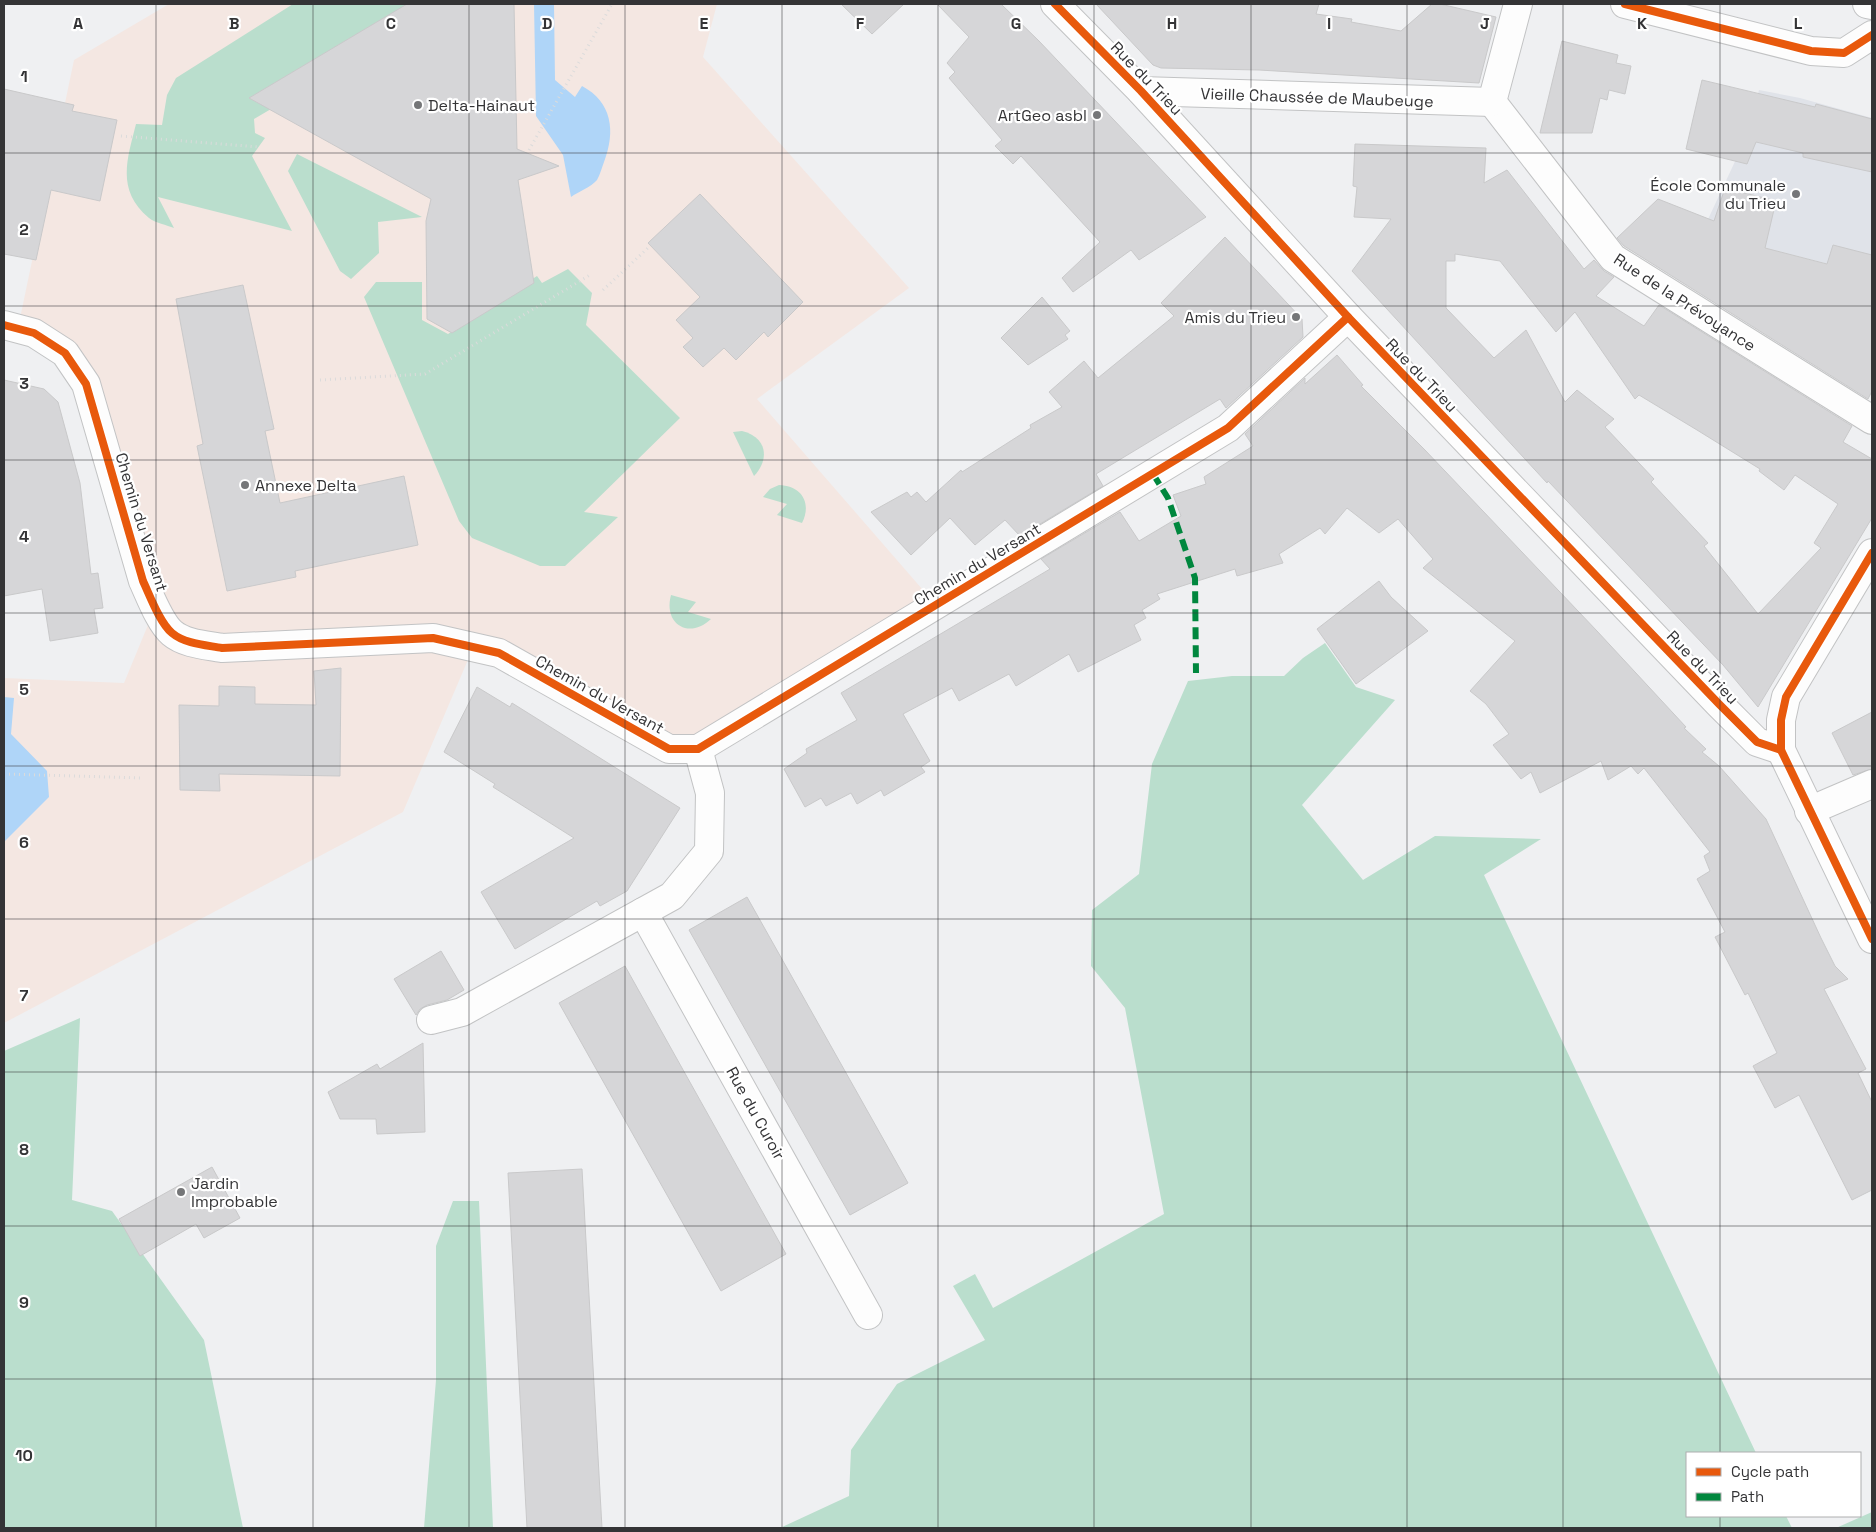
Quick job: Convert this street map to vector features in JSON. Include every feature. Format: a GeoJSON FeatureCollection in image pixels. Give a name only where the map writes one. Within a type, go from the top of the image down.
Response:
{"type":"FeatureCollection","features":[{"type":"Feature","properties":{"kind":"street","name":"Rue du Trieu"},"geometry":{"type":"LineString","coordinates":[[1055,4],[1141,91],[1348,316],[1719,704],[1757,742],[1781,750]]}},
{"type":"Feature","properties":{"kind":"street"},"geometry":{"type":"LineString","coordinates":[[1492,102],[1518,4]]}},
{"type":"Feature","properties":{"kind":"street"},"geometry":{"type":"LineString","coordinates":[[1625,4],[1811,50],[1844,53],[1872,35]]}},
{"type":"Feature","properties":{"kind":"street"},"geometry":{"type":"LineString","coordinates":[[1867,4],[1872,5]]}},
{"type":"Feature","properties":{"kind":"street","name":"Vieille Chaussée de Maubeuge"},"geometry":{"type":"LineString","coordinates":[[1141,91],[1492,102]]}},
{"type":"Feature","properties":{"kind":"street","name":"Rue de la Prévoyance"},"geometry":{"type":"LineString","coordinates":[[1492,102],[1613,258],[1872,420]]}},
{"type":"Feature","properties":{"kind":"street","name":"Chemin du Versant"},"geometry":{"type":"LineString","coordinates":[[4,325],[34,333],[65,353],[86,384],[143,581],[155,608],[172,633],[194,643],[222,648],[433,638],[499,653],[669,749],[698,749],[1228,428],[1348,316]]}},
{"type":"Feature","properties":{"kind":"street"},"geometry":{"type":"LineString","coordinates":[[1872,553],[1786,697],[1781,720],[1781,750],[1872,939]]}},
{"type":"Feature","properties":{"kind":"street"},"geometry":{"type":"LineString","coordinates":[[431,1020],[462,1012],[672,896],[709,851],[710,793],[698,749]]}},
{"type":"Feature","properties":{"kind":"street"},"geometry":{"type":"LineString","coordinates":[[1809,811],[1872,784]]}},
{"type":"Feature","properties":{"kind":"street","name":"Rue du Curoir"},"geometry":{"type":"LineString","coordinates":[[643,912],[868,1315]]}},
{"type":"Feature","properties":{"kind":"path"},"geometry":{"type":"LineString","coordinates":[[529,150],[612,4]]}},
{"type":"Feature","properties":{"kind":"path"},"geometry":{"type":"LineString","coordinates":[[122,136],[259,147]]}},
{"type":"Feature","properties":{"kind":"path"},"geometry":{"type":"LineString","coordinates":[[603,290],[649,247]]}},
{"type":"Feature","properties":{"kind":"path"},"geometry":{"type":"LineString","coordinates":[[320,380],[425,374],[590,276]]}},
{"type":"Feature","properties":{"kind":"path"},"geometry":{"type":"LineString","coordinates":[[4,774],[143,778]]}},
{"type":"Feature","properties":{"kind":"shaded area"},"geometry":{"type":"Polygon","coordinates":[[[169,4],[717,4],[703,57],[909,288],[757,399],[936,605],[698,749],[473,648],[403,812],[4,1023],[4,678],[124,683],[155,608],[86,384],[18,328],[74,60],[169,4]]]}},
{"type":"Feature","properties":{"kind":"shaded area","name":"École Communale du Trieu"},"geometry":{"type":"Polygon","coordinates":[[[1759,90],[1800,98],[1872,118],[1872,275],[1737,241],[1703,230],[1745,140],[1759,90]]]}},
{"type":"Feature","properties":{"kind":"green space"},"geometry":{"type":"Polygon","coordinates":[[[293,4],[450,4],[254,119],[255,133],[265,138],[252,156],[292,231],[158,197],[174,228],[152,220],[132,197],[128,185],[127,162],[136,124],[162,125],[167,95],[176,78],[293,4]]]}},
{"type":"Feature","properties":{"kind":"green space"},"geometry":{"type":"Polygon","coordinates":[[[297,154],[422,217],[378,222],[379,253],[351,279],[340,271],[288,171],[297,154]]]}},
{"type":"Feature","properties":{"kind":"green space"},"geometry":{"type":"Polygon","coordinates":[[[568,269],[592,293],[586,325],[680,418],[584,512],[618,517],[565,566],[540,566],[472,538],[459,521],[364,297],[376,282],[422,282],[422,320],[448,334],[537,276],[542,283],[568,269]]]}},
{"type":"Feature","properties":{"kind":"green space"},"geometry":{"type":"Polygon","coordinates":[[[742,431],[757,438],[763,449],[762,463],[754,476],[733,432],[742,431]]]}},
{"type":"Feature","properties":{"kind":"green space"},"geometry":{"type":"Polygon","coordinates":[[[779,485],[794,489],[803,497],[806,509],[802,523],[777,515],[787,504],[763,497],[770,489],[779,485]]]}},
{"type":"Feature","properties":{"kind":"green space"},"geometry":{"type":"Polygon","coordinates":[[[671,595],[696,602],[688,612],[711,619],[703,625],[694,628],[680,626],[674,621],[671,614],[671,595]]]}},
{"type":"Feature","properties":{"kind":"green space"},"geometry":{"type":"Polygon","coordinates":[[[1325,643],[1356,687],[1395,700],[1302,805],[1363,880],[1435,836],[1541,839],[1484,875],[1756,1452],[1686,1452],[1686,1517],[1786,1517],[1792,1528],[780,1528],[849,1496],[851,1450],[897,1384],[985,1340],[953,1286],[975,1274],[993,1308],[1164,1214],[1125,1008],[1091,966],[1092,910],[1139,874],[1152,764],[1188,681],[1232,676],[1284,676],[1303,658],[1325,643]]]}},
{"type":"Feature","properties":{"kind":"green space"},"geometry":{"type":"Polygon","coordinates":[[[80,1018],[72,1200],[112,1211],[204,1340],[243,1528],[4,1528],[4,1051],[80,1018]]]}},
{"type":"Feature","properties":{"kind":"green space"},"geometry":{"type":"Polygon","coordinates":[[[453,1201],[479,1201],[493,1528],[424,1528],[436,1380],[436,1246],[453,1201]]]}},
{"type":"Feature","properties":{"kind":"green space"},"geometry":{"type":"Polygon","coordinates":[[[1872,1512],[1872,1528],[1836,1528],[1861,1517],[1872,1512]]]}},
{"type":"Feature","properties":{"kind":"water"},"geometry":{"type":"Polygon","coordinates":[[[534,4],[554,4],[555,80],[575,97],[582,86],[592,93],[600,100],[609,118],[610,139],[608,150],[598,178],[591,185],[571,197],[563,155],[536,116],[534,4]]]}},
{"type":"Feature","properties":{"kind":"water"},"geometry":{"type":"Polygon","coordinates":[[[4,697],[14,698],[11,734],[47,771],[49,797],[4,842],[4,697]]]}},
{"type":"Feature","properties":{"kind":"building"},"geometry":{"type":"Polygon","coordinates":[[[407,4],[514,4],[517,149],[559,166],[518,180],[534,283],[452,333],[427,319],[426,221],[431,199],[249,98],[407,4]]]}},
{"type":"Feature","properties":{"kind":"building"},"geometry":{"type":"Polygon","coordinates":[[[841,4],[904,4],[872,34],[841,4]]]}},
{"type":"Feature","properties":{"kind":"building"},"geometry":{"type":"Polygon","coordinates":[[[937,4],[1001,4],[1039,41],[1206,217],[1139,260],[1131,250],[1073,292],[1062,278],[1100,242],[1021,156],[1013,164],[995,146],[1002,140],[949,78],[955,72],[947,63],[969,37],[937,4]]]}},
{"type":"Feature","properties":{"kind":"building"},"geometry":{"type":"Polygon","coordinates":[[[1096,4],[1319,4],[1316,14],[1352,19],[1351,22],[1401,31],[1432,4],[1440,4],[1496,17],[1479,83],[1259,70],[1161,68],[1153,65],[1096,4]]]}},
{"type":"Feature","properties":{"kind":"building"},"geometry":{"type":"Polygon","coordinates":[[[1562,41],[1618,55],[1616,63],[1631,66],[1625,94],[1609,90],[1607,100],[1600,98],[1592,133],[1540,133],[1562,41]]]}},
{"type":"Feature","properties":{"kind":"building"},"geometry":{"type":"Polygon","coordinates":[[[1702,80],[1815,107],[1816,104],[1872,119],[1872,172],[1803,157],[1803,153],[1756,142],[1747,164],[1686,149],[1702,80]]]}},
{"type":"Feature","properties":{"kind":"building"},"geometry":{"type":"Polygon","coordinates":[[[4,89],[74,105],[72,111],[117,120],[100,201],[51,190],[36,260],[4,254],[4,89]]]}},
{"type":"Feature","properties":{"kind":"building"},"geometry":{"type":"Polygon","coordinates":[[[1355,144],[1486,148],[1484,183],[1507,170],[1584,269],[1594,260],[1604,271],[1614,277],[1596,296],[1644,326],[1659,305],[1852,426],[1843,442],[1872,459],[1872,518],[1758,707],[1723,665],[1548,481],[1547,483],[1352,271],[1391,219],[1354,217],[1357,187],[1353,186],[1355,144]],[[1455,254],[1455,261],[1446,261],[1446,308],[1494,358],[1526,330],[1565,402],[1577,390],[1614,419],[1605,427],[1654,479],[1651,482],[1708,543],[1704,546],[1758,614],[1821,548],[1814,543],[1838,504],[1795,475],[1784,490],[1759,471],[1760,469],[1697,430],[1639,395],[1635,399],[1575,312],[1556,332],[1500,261],[1455,254]]]}},
{"type":"Feature","properties":{"kind":"building"},"geometry":{"type":"Polygon","coordinates":[[[1725,188],[1776,201],[1765,248],[1827,264],[1833,245],[1872,255],[1872,391],[1868,399],[1624,246],[1617,238],[1658,199],[1714,221],[1725,188]]]}},
{"type":"Feature","properties":{"kind":"building"},"geometry":{"type":"Polygon","coordinates":[[[700,194],[803,302],[768,337],[764,332],[736,360],[724,348],[703,367],[683,347],[693,338],[676,320],[700,297],[648,243],[700,194]]]}},
{"type":"Feature","properties":{"kind":"building"},"geometry":{"type":"Polygon","coordinates":[[[1225,237],[1302,319],[1303,337],[1226,408],[1220,399],[1096,474],[1103,486],[1020,536],[1005,520],[975,545],[950,518],[911,555],[871,512],[907,492],[911,497],[917,492],[926,502],[961,470],[962,472],[1031,428],[1030,425],[1062,407],[1049,392],[1084,361],[1098,378],[1174,316],[1161,303],[1225,237]]]}},
{"type":"Feature","properties":{"kind":"building"},"geometry":{"type":"Polygon","coordinates":[[[243,285],[274,429],[265,431],[280,503],[404,476],[418,545],[295,571],[296,577],[227,591],[197,446],[203,444],[176,299],[243,285]]]}},
{"type":"Feature","properties":{"kind":"building"},"geometry":{"type":"Polygon","coordinates":[[[1042,297],[1070,331],[1065,335],[1068,339],[1028,365],[1001,338],[1042,297]]]}},
{"type":"Feature","properties":{"kind":"building"},"geometry":{"type":"Polygon","coordinates":[[[1337,355],[1363,385],[1361,386],[1425,450],[1686,727],[1684,728],[1706,749],[1702,752],[1719,766],[1766,819],[1835,966],[1848,979],[1824,989],[1866,1069],[1858,1073],[1872,1102],[1872,1190],[1852,1200],[1799,1095],[1775,1108],[1753,1066],[1777,1053],[1748,993],[1745,995],[1715,937],[1725,932],[1697,879],[1710,871],[1704,856],[1710,852],[1644,768],[1638,774],[1631,766],[1608,780],[1601,761],[1540,793],[1531,772],[1521,779],[1493,745],[1509,734],[1486,704],[1470,691],[1515,641],[1423,568],[1433,559],[1398,519],[1379,533],[1347,508],[1325,534],[1320,528],[1279,554],[1283,563],[1237,576],[1235,569],[1157,594],[1160,599],[1142,610],[1146,618],[1134,625],[1141,640],[1078,672],[1069,654],[1016,686],[1009,674],[959,701],[952,688],[903,714],[930,761],[921,767],[925,772],[884,796],[881,790],[857,804],[851,793],[826,806],[821,798],[805,807],[784,769],[807,753],[806,749],[857,720],[841,693],[1050,569],[1041,559],[1120,512],[1139,541],[1181,516],[1173,495],[1206,484],[1204,477],[1253,446],[1245,434],[1305,378],[1305,384],[1337,355]]]}},
{"type":"Feature","properties":{"kind":"building"},"geometry":{"type":"Polygon","coordinates":[[[4,380],[44,389],[58,402],[80,483],[91,574],[98,573],[103,608],[94,609],[98,633],[50,641],[42,589],[4,596],[4,380]]]}},
{"type":"Feature","properties":{"kind":"building"},"geometry":{"type":"Polygon","coordinates":[[[1379,581],[1391,597],[1428,631],[1356,684],[1317,629],[1379,581]]]}},
{"type":"Feature","properties":{"kind":"building"},"geometry":{"type":"Polygon","coordinates":[[[341,668],[340,776],[219,774],[220,791],[180,790],[179,705],[219,706],[219,686],[255,687],[255,704],[316,705],[314,671],[341,668]]]}},
{"type":"Feature","properties":{"kind":"building"},"geometry":{"type":"Polygon","coordinates":[[[477,687],[510,707],[512,703],[680,808],[627,891],[600,906],[597,901],[515,949],[481,892],[574,838],[493,787],[495,784],[444,752],[477,687]]]}},
{"type":"Feature","properties":{"kind":"building"},"geometry":{"type":"Polygon","coordinates":[[[1872,712],[1872,769],[1853,775],[1832,733],[1872,712]]]}},
{"type":"Feature","properties":{"kind":"building"},"geometry":{"type":"Polygon","coordinates":[[[747,897],[908,1183],[850,1215],[689,930],[747,897]]]}},
{"type":"Feature","properties":{"kind":"building"},"geometry":{"type":"Polygon","coordinates":[[[441,951],[464,990],[447,1000],[427,1005],[420,1009],[416,1015],[394,979],[441,951]]]}},
{"type":"Feature","properties":{"kind":"building"},"geometry":{"type":"Polygon","coordinates":[[[625,966],[786,1254],[721,1291],[559,1003],[625,966]]]}},
{"type":"Feature","properties":{"kind":"building"},"geometry":{"type":"Polygon","coordinates":[[[423,1043],[425,1132],[377,1134],[376,1119],[340,1119],[328,1092],[377,1064],[380,1069],[423,1043]]]}},
{"type":"Feature","properties":{"kind":"building"},"geometry":{"type":"Polygon","coordinates":[[[212,1167],[240,1218],[204,1238],[196,1224],[140,1256],[119,1219],[212,1167]]]}},
{"type":"Feature","properties":{"kind":"building"},"geometry":{"type":"Polygon","coordinates":[[[582,1169],[602,1528],[527,1528],[508,1173],[582,1169]]]}},
{"type":"Feature","properties":{"kind":"marked path"},"geometry":{"type":"LineString","coordinates":[[1153,474],[1168,498],[1195,578],[1196,673]]}},
{"type":"Feature","properties":{"kind":"cycle path"},"geometry":{"type":"LineString","coordinates":[[1055,4],[1141,91],[1348,317],[1719,704],[1757,742],[1781,750]]}},
{"type":"Feature","properties":{"kind":"cycle path"},"geometry":{"type":"LineString","coordinates":[[1625,4],[1811,51],[1844,53],[1872,35]]}},
{"type":"Feature","properties":{"kind":"cycle path"},"geometry":{"type":"LineString","coordinates":[[4,325],[34,333],[65,353],[86,384],[143,581],[163,623],[177,637],[196,644],[222,648],[433,638],[499,653],[669,749],[698,749],[1228,428],[1348,317]]}},
{"type":"Feature","properties":{"kind":"cycle path"},"geometry":{"type":"LineString","coordinates":[[1872,553],[1786,697],[1781,720],[1781,750],[1872,939]]}},
{"type":"Feature","properties":{"kind":"place","name":"Delta-Hainaut"},"geometry":{"type":"Point","coordinates":[418,105]}},
{"type":"Feature","properties":{"kind":"place","name":"ArtGeo asbl"},"geometry":{"type":"Point","coordinates":[1097,115]}},
{"type":"Feature","properties":{"kind":"place","name":"École Communale du Trieu"},"geometry":{"type":"Point","coordinates":[1796,194]}},
{"type":"Feature","properties":{"kind":"place","name":"Amis du Trieu"},"geometry":{"type":"Point","coordinates":[1296,317]}},
{"type":"Feature","properties":{"kind":"place","name":"Annexe Delta"},"geometry":{"type":"Point","coordinates":[245,485]}},
{"type":"Feature","properties":{"kind":"place","name":"Jardin Improbable"},"geometry":{"type":"Point","coordinates":[181,1192]}}]}
